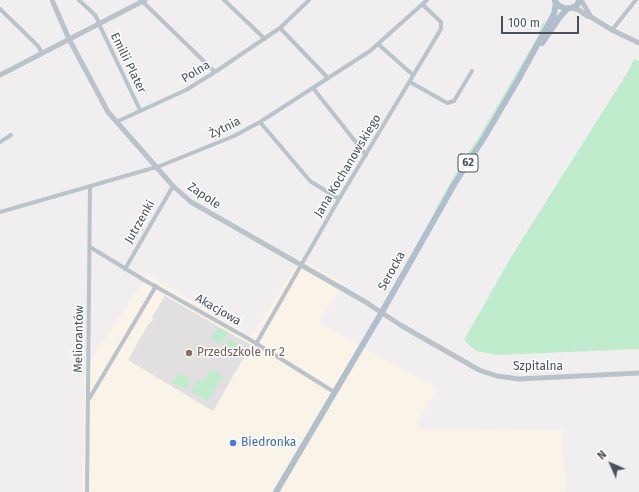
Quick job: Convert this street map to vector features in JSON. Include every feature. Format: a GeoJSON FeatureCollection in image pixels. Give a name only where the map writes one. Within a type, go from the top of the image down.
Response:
{"type":"FeatureCollection","features":[{"type":"Feature","properties":{"kind":"main road","name":"62"},"geometry":{"type":"LineString","coordinates":[[555,1],[563,8],[570,8],[576,6],[581,0]]}},
{"type":"Feature","properties":{"kind":"main road","name":"Serocka"},"geometry":{"type":"LineString","coordinates":[[276,492],[382,312],[455,183],[489,130],[529,60],[554,14],[555,1]]}},
{"type":"Feature","properties":{"kind":"main road","name":"Serocka"},"geometry":{"type":"LineString","coordinates":[[529,60],[558,18],[570,8]]}},
{"type":"Feature","properties":{"kind":"street","name":"Zapole"},"geometry":{"type":"LineString","coordinates":[[52,0],[69,39],[104,106],[116,122],[173,186],[191,202],[382,312]]}},
{"type":"Feature","properties":{"kind":"street","name":"Emilii Plater"},"geometry":{"type":"LineString","coordinates":[[79,0],[95,15],[140,110]]}},
{"type":"Feature","properties":{"kind":"street"},"geometry":{"type":"LineString","coordinates":[[0,75],[143,0],[215,72]]}},
{"type":"Feature","properties":{"kind":"street"},"geometry":{"type":"LineString","coordinates":[[224,0],[265,39]]}},
{"type":"Feature","properties":{"kind":"street","name":"Polna"},"geometry":{"type":"LineString","coordinates":[[116,122],[186,90],[215,72],[280,28],[309,0]]}},
{"type":"Feature","properties":{"kind":"street","name":"Żytnia"},"geometry":{"type":"LineString","coordinates":[[0,212],[156,168],[217,144],[260,122],[370,51],[427,0]]}},
{"type":"Feature","properties":{"kind":"street"},"geometry":{"type":"LineString","coordinates":[[581,0],[592,17]]}},
{"type":"Feature","properties":{"kind":"street"},"geometry":{"type":"LineString","coordinates":[[612,30],[636,0]]}},
{"type":"Feature","properties":{"kind":"street","name":"Jana Kochanowskiego"},"geometry":{"type":"LineString","coordinates":[[256,344],[339,199],[442,27],[440,21],[422,4]]}},
{"type":"Feature","properties":{"kind":"street"},"geometry":{"type":"LineString","coordinates":[[0,8],[38,46],[42,53]]}},
{"type":"Feature","properties":{"kind":"street"},"geometry":{"type":"LineString","coordinates":[[570,8],[576,8],[587,16],[592,17],[612,30],[639,44]]}},
{"type":"Feature","properties":{"kind":"street"},"geometry":{"type":"LineString","coordinates":[[280,28],[328,78]]}},
{"type":"Feature","properties":{"kind":"street"},"geometry":{"type":"LineString","coordinates":[[378,44],[413,75]]}},
{"type":"Feature","properties":{"kind":"street"},"geometry":{"type":"LineString","coordinates":[[410,82],[447,103],[454,101],[472,71]]}},
{"type":"Feature","properties":{"kind":"street"},"geometry":{"type":"LineString","coordinates":[[313,88],[366,155]]}},
{"type":"Feature","properties":{"kind":"street"},"geometry":{"type":"LineString","coordinates":[[260,122],[310,182],[339,199]]}},
{"type":"Feature","properties":{"kind":"street"},"geometry":{"type":"LineString","coordinates":[[0,142],[11,135]]}},
{"type":"Feature","properties":{"kind":"street","name":"Jutrzenki"},"geometry":{"type":"LineString","coordinates":[[125,269],[173,186]]}},
{"type":"Feature","properties":{"kind":"street","name":"Meliorantów"},"geometry":{"type":"LineString","coordinates":[[87,492],[90,187]]}},
{"type":"Feature","properties":{"kind":"street","name":"Akacjowa"},"geometry":{"type":"LineString","coordinates":[[90,246],[125,269],[256,344],[334,392]]}},
{"type":"Feature","properties":{"kind":"street"},"geometry":{"type":"LineString","coordinates":[[89,400],[156,286]]}},
{"type":"Feature","properties":{"kind":"street","name":"Szpitalna"},"geometry":{"type":"LineString","coordinates":[[382,312],[402,326],[479,370],[497,376],[519,379],[639,373]]}},
{"type":"Feature","properties":{"kind":"shaded area"},"geometry":{"type":"Polygon","coordinates":[[[301,259],[343,283],[319,323],[437,388],[416,428],[563,430],[565,492],[83,492],[85,369],[148,275],[251,336],[301,259]]]}},
{"type":"Feature","properties":{"kind":"shaded area","name":"Przedszkole nr 2"},"geometry":{"type":"Polygon","coordinates":[[[165,296],[251,345],[213,411],[128,360],[149,323],[152,322],[152,317],[165,296]]]}},
{"type":"Feature","properties":{"kind":"green space"},"geometry":{"type":"Polygon","coordinates":[[[546,21],[540,33],[539,30],[546,21]]]}},
{"type":"Feature","properties":{"kind":"green space"},"geometry":{"type":"Polygon","coordinates":[[[540,33],[526,61],[434,212],[463,161],[540,33]]]}},
{"type":"Feature","properties":{"kind":"green space"},"geometry":{"type":"Polygon","coordinates":[[[634,59],[639,61],[639,349],[496,355],[476,351],[464,340],[513,254],[629,70],[634,59]]]}},
{"type":"Feature","properties":{"kind":"green space"},"geometry":{"type":"Polygon","coordinates":[[[218,327],[228,333],[220,345],[211,339],[218,327]]]}},
{"type":"Feature","properties":{"kind":"green space"},"geometry":{"type":"Polygon","coordinates":[[[229,339],[241,346],[235,355],[223,348],[229,339]]]}},
{"type":"Feature","properties":{"kind":"green space"},"geometry":{"type":"Polygon","coordinates":[[[211,369],[223,376],[208,401],[191,391],[198,379],[203,382],[211,369]]]}},
{"type":"Feature","properties":{"kind":"green space"},"geometry":{"type":"Polygon","coordinates":[[[179,373],[191,380],[185,389],[173,383],[179,373]]]}},
{"type":"Feature","properties":{"kind":"place","name":"Przedszkole nr 2"},"geometry":{"type":"Point","coordinates":[189,353]}},
{"type":"Feature","properties":{"kind":"place","name":"Biedronka"},"geometry":{"type":"Point","coordinates":[233,443]}}]}
